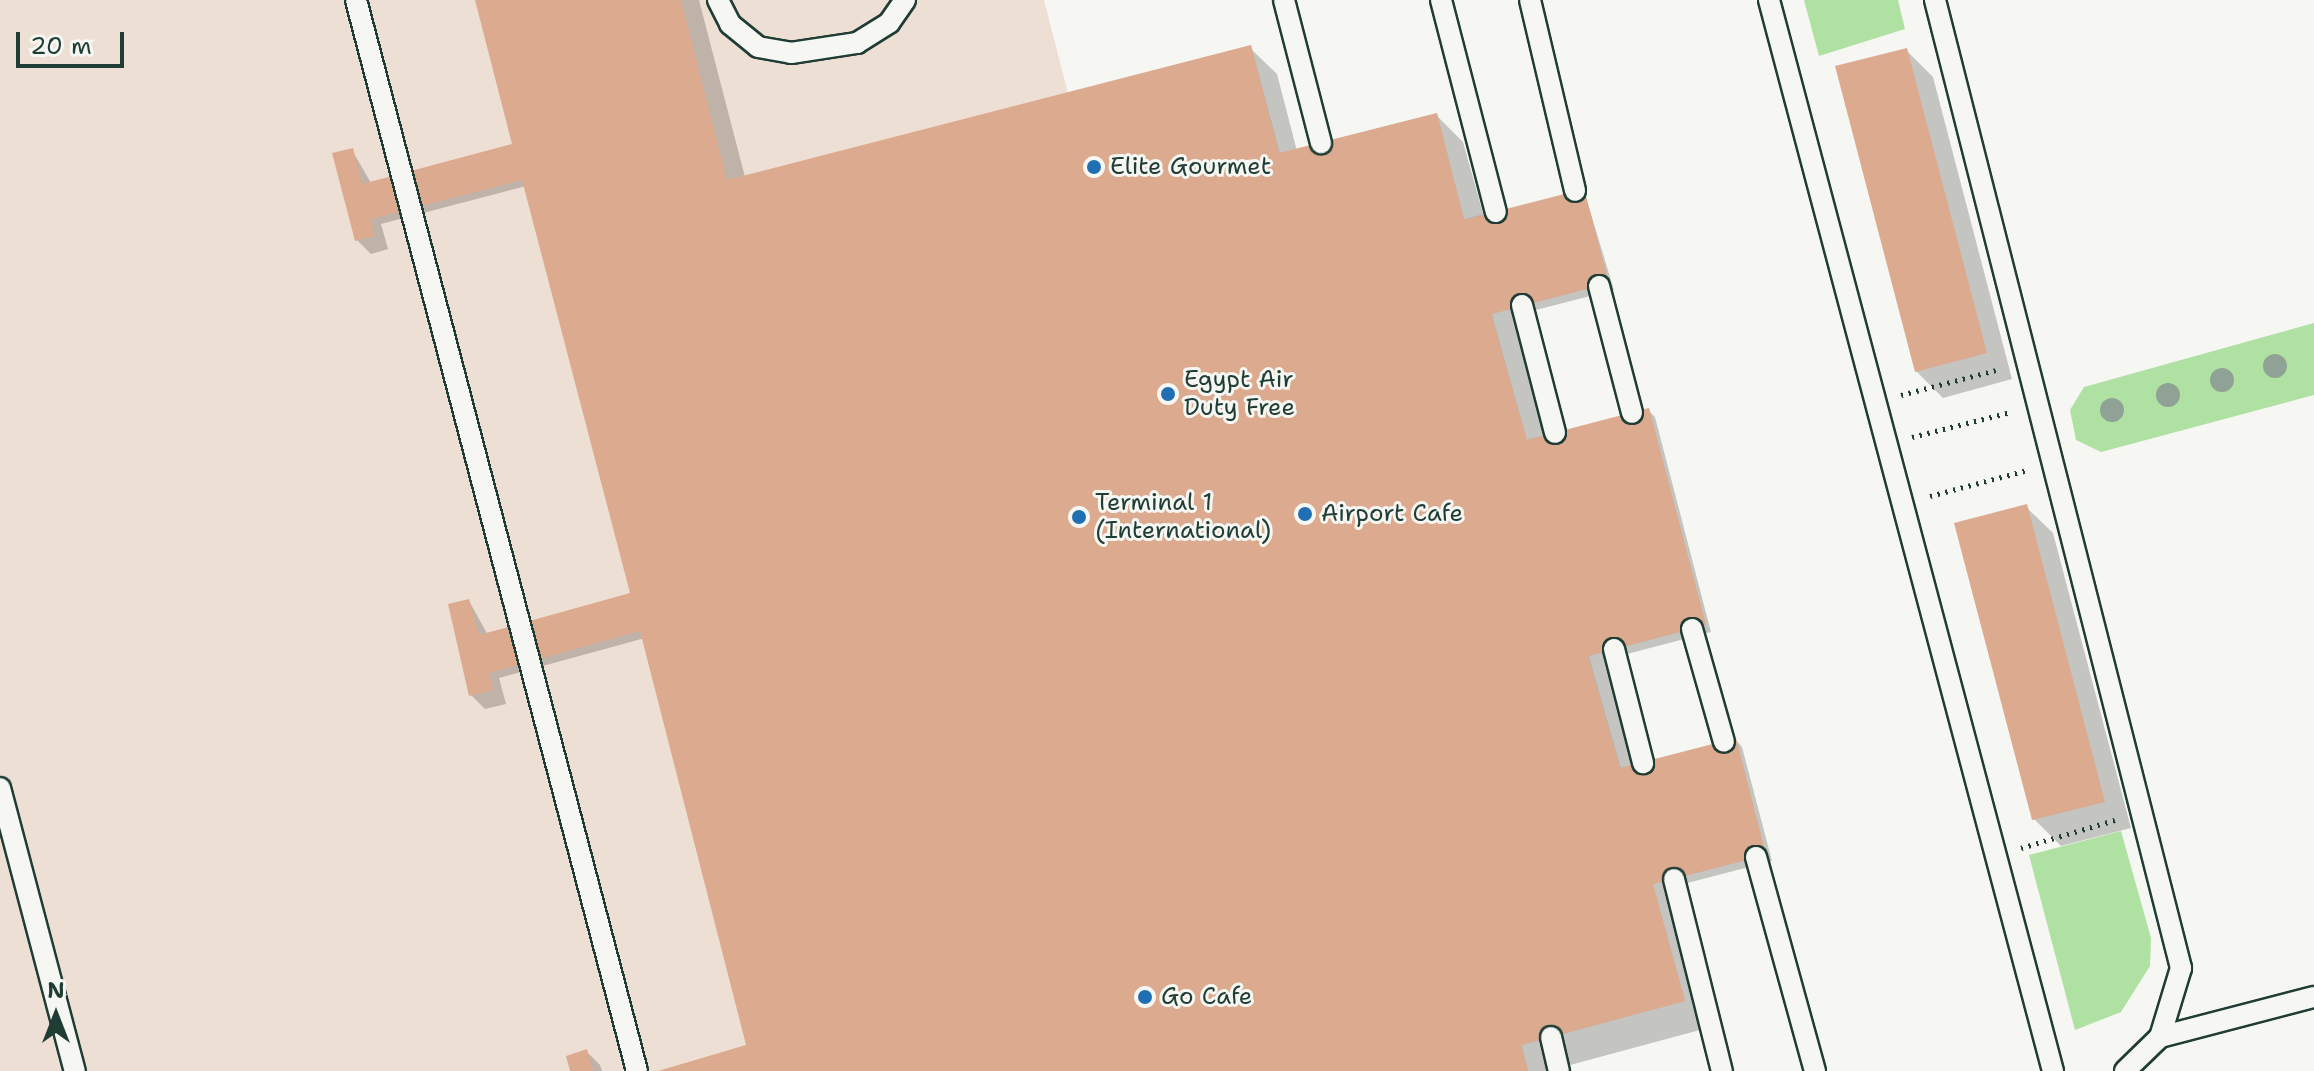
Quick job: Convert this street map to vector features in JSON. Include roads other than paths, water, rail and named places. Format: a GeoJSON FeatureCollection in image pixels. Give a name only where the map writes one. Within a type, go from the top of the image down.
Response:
{"type":"FeatureCollection","features":[{"type":"Feature","properties":{"kind":"lane"},"geometry":{"type":"LineString","coordinates":[[356,0],[637,1071]]}},
{"type":"Feature","properties":{"kind":"lane"},"geometry":{"type":"LineString","coordinates":[[718,0],[730,24],[758,47],[791,53],[857,43],[889,23],[905,0]]}},
{"type":"Feature","properties":{"kind":"lane"},"geometry":{"type":"LineString","coordinates":[[1284,0],[1321,143]]}},
{"type":"Feature","properties":{"kind":"lane"},"geometry":{"type":"LineString","coordinates":[[1441,0],[1496,212]]}},
{"type":"Feature","properties":{"kind":"lane"},"geometry":{"type":"LineString","coordinates":[[1530,0],[1575,191]]}},
{"type":"Feature","properties":{"kind":"lane"},"geometry":{"type":"LineString","coordinates":[[1769,0],[2053,1071]]}},
{"type":"Feature","properties":{"kind":"lane"},"geometry":{"type":"LineString","coordinates":[[1935,0],[2181,968],[2160,1037],[2125,1071]]}},
{"type":"Feature","properties":{"kind":"lane"},"geometry":{"type":"LineString","coordinates":[[1599,286],[1632,413]]}},
{"type":"Feature","properties":{"kind":"lane"},"geometry":{"type":"LineString","coordinates":[[1522,305],[1555,433]]}},
{"type":"Feature","properties":{"kind":"lane"},"geometry":{"type":"LineString","coordinates":[[1692,629],[1724,742]]}},
{"type":"Feature","properties":{"kind":"lane"},"geometry":{"type":"LineString","coordinates":[[1614,649],[1643,763]]}},
{"type":"Feature","properties":{"kind":"lane"},"geometry":{"type":"LineString","coordinates":[[0,788],[75,1071]]}},
{"type":"Feature","properties":{"kind":"lane"},"geometry":{"type":"LineString","coordinates":[[1756,857],[1815,1071]]}},
{"type":"Feature","properties":{"kind":"lane"},"geometry":{"type":"LineString","coordinates":[[1674,879],[1722,1071]]}},
{"type":"Feature","properties":{"kind":"lane"},"geometry":{"type":"LineString","coordinates":[[2160,1037],[2314,997]]}},
{"type":"Feature","properties":{"kind":"lane"},"geometry":{"type":"LineString","coordinates":[[1551,1037],[1559,1071]]}},
{"type":"Feature","properties":{"kind":"place","name":"Elite Gourmet"},"geometry":{"type":"Point","coordinates":[1094,167]}},
{"type":"Feature","properties":{"kind":"place","name":"Egypt Air Duty Free"},"geometry":{"type":"Point","coordinates":[1168,394]}},
{"type":"Feature","properties":{"kind":"place","name":"Airport Cafe"},"geometry":{"type":"Point","coordinates":[1305,514]}},
{"type":"Feature","properties":{"kind":"place","name":"Terminal 1 (International)"},"geometry":{"type":"Point","coordinates":[1079,517]}},
{"type":"Feature","properties":{"kind":"place","name":"Go Cafe"},"geometry":{"type":"Point","coordinates":[1145,997]}}]}
